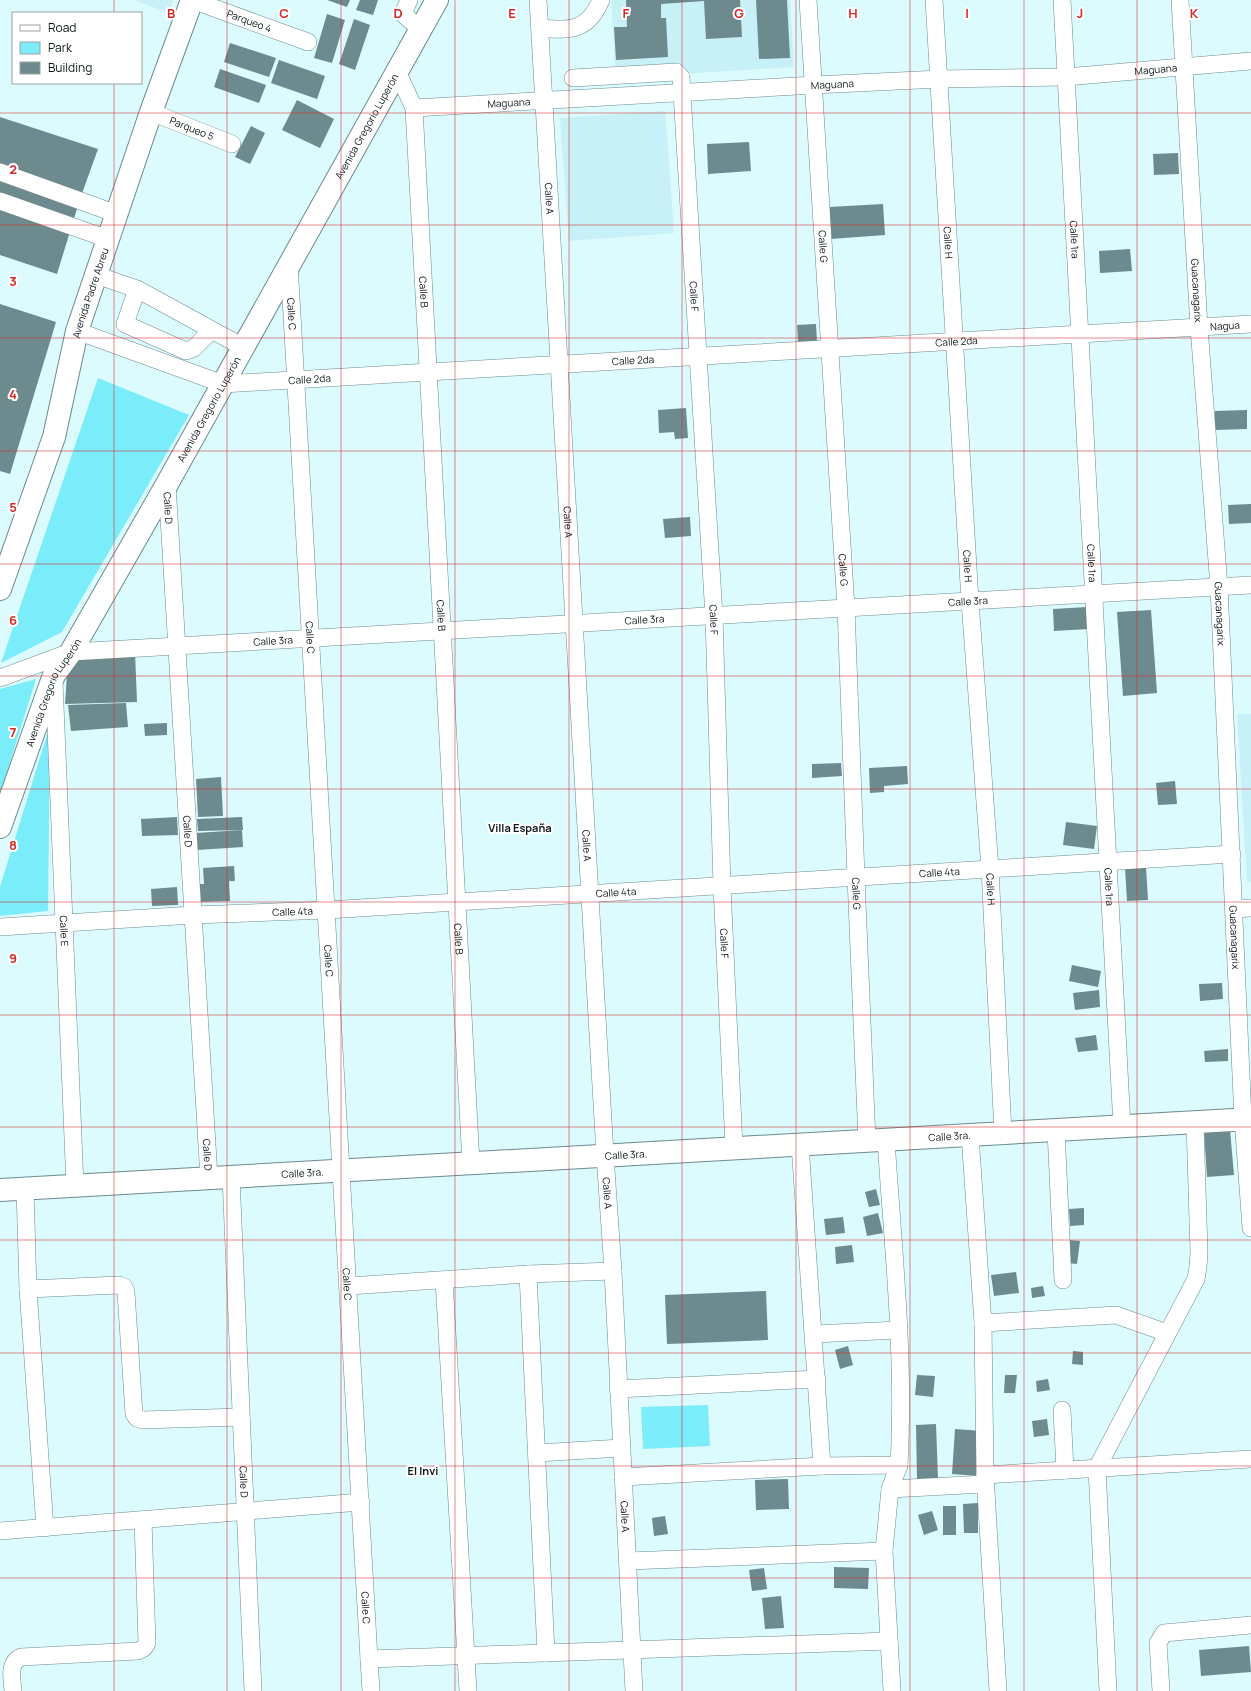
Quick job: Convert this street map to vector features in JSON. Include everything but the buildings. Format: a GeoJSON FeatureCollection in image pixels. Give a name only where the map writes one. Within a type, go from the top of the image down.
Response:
{"type":"FeatureCollection","features":[{"type":"Feature","properties":{"kind":"main road","name":"Avenida Padre Abreu"},"geometry":{"type":"LineString","coordinates":[[1,585],[54,437],[77,331],[151,112],[192,0]]}},
{"type":"Feature","properties":{"kind":"main road","name":"Avenida Gregorio Luperón"},"geometry":{"type":"LineString","coordinates":[[0,827],[54,675],[71,652],[167,484],[289,262],[437,0]]}},
{"type":"Feature","properties":{"kind":"main road","name":"Calle 3ra."},"geometry":{"type":"LineString","coordinates":[[0,1190],[1247,1119]]}},
{"type":"Feature","properties":{"kind":"street","name":"Parqueo 4"},"geometry":{"type":"LineString","coordinates":[[192,0],[308,42]]}},
{"type":"Feature","properties":{"kind":"street"},"geometry":{"type":"LineString","coordinates":[[408,0],[403,14],[420,29]]}},
{"type":"Feature","properties":{"kind":"street","name":"Calle A"},"geometry":{"type":"LineString","coordinates":[[538,0],[605,1156],[613,1271],[634,1691]]}},
{"type":"Feature","properties":{"kind":"street"},"geometry":{"type":"LineString","coordinates":[[540,28],[561,30],[587,22],[601,0]]}},
{"type":"Feature","properties":{"kind":"street","name":"Calle G"},"geometry":{"type":"LineString","coordinates":[[808,0],[846,608],[856,877],[876,1140],[899,1330],[899,1464],[890,1489],[884,1551],[892,1691]]}},
{"type":"Feature","properties":{"kind":"street","name":"Calle H"},"geometry":{"type":"LineString","coordinates":[[934,0],[940,79],[970,601],[990,869],[1003,1133]]}},
{"type":"Feature","properties":{"kind":"street","name":"Calle 1ra"},"geometry":{"type":"LineString","coordinates":[[1062,0],[1122,1126]]}},
{"type":"Feature","properties":{"kind":"street","name":"Guacanagarix"},"geometry":{"type":"LineString","coordinates":[[1180,0],[1198,327],[1219,587],[1234,909],[1247,1119],[1251,1228]]}},
{"type":"Feature","properties":{"kind":"street","name":"Maguana"},"geometry":{"type":"LineString","coordinates":[[414,108],[543,99],[940,79],[1066,77],[1251,61]]}},
{"type":"Feature","properties":{"kind":"street","name":"Calle B"},"geometry":{"type":"LineString","coordinates":[[397,71],[414,108],[471,1163]]}},
{"type":"Feature","properties":{"kind":"street","name":"Calle F"},"geometry":{"type":"LineString","coordinates":[[573,78],[676,72],[681,77],[714,616],[722,886],[734,1148]]}},
{"type":"Feature","properties":{"kind":"street","name":"Parqueo 5"},"geometry":{"type":"LineString","coordinates":[[151,112],[232,144]]}},
{"type":"Feature","properties":{"kind":"street"},"geometry":{"type":"LineString","coordinates":[[0,172],[117,214]]}},
{"type":"Feature","properties":{"kind":"street"},"geometry":{"type":"LineString","coordinates":[[0,200],[108,239]]}},
{"type":"Feature","properties":{"kind":"street","name":"Calle C"},"geometry":{"type":"LineString","coordinates":[[289,262],[343,1171],[371,1691]]}},
{"type":"Feature","properties":{"kind":"street"},"geometry":{"type":"LineString","coordinates":[[96,275],[137,289],[243,347]]}},
{"type":"Feature","properties":{"kind":"street"},"geometry":{"type":"LineString","coordinates":[[116,347],[137,289]]}},
{"type":"Feature","properties":{"kind":"street"},"geometry":{"type":"LineString","coordinates":[[125,324],[186,351],[194,348],[212,331]]}},
{"type":"Feature","properties":{"kind":"street","name":"Nagua"},"geometry":{"type":"LineString","coordinates":[[1198,327],[1251,324]]}},
{"type":"Feature","properties":{"kind":"street","name":"Calle 2da"},"geometry":{"type":"LineString","coordinates":[[77,331],[116,347],[223,384],[697,357],[955,340],[1198,327]]}},
{"type":"Feature","properties":{"kind":"street","name":"Calle D"},"geometry":{"type":"LineString","coordinates":[[167,484],[209,1178]]}},
{"type":"Feature","properties":{"kind":"street","name":"Calle 3ra"},"geometry":{"type":"LineString","coordinates":[[0,678],[71,652],[1251,585]]}},
{"type":"Feature","properties":{"kind":"street","name":"Calle E"},"geometry":{"type":"LineString","coordinates":[[54,675],[75,1186]]}},
{"type":"Feature","properties":{"kind":"street","name":"Calle 4ta"},"geometry":{"type":"LineString","coordinates":[[0,927],[193,915],[327,910],[1232,854]]}},
{"type":"Feature","properties":{"kind":"street"},"geometry":{"type":"LineString","coordinates":[[1234,909],[1251,908]]}},
{"type":"Feature","properties":{"kind":"street"},"geometry":{"type":"LineString","coordinates":[[1108,1691],[1097,1468],[1196,1278],[1198,1267],[1195,1122]]}},
{"type":"Feature","properties":{"kind":"street"},"geometry":{"type":"LineString","coordinates":[[1056,1130],[1063,1280]]}},
{"type":"Feature","properties":{"kind":"street"},"geometry":{"type":"LineString","coordinates":[[970,1135],[983,1323],[985,1479],[998,1691]]}},
{"type":"Feature","properties":{"kind":"street"},"geometry":{"type":"LineString","coordinates":[[800,1144],[822,1466]]}},
{"type":"Feature","properties":{"kind":"street","name":"Calle D"},"geometry":{"type":"LineString","coordinates":[[231,1177],[253,1691]]}},
{"type":"Feature","properties":{"kind":"street"},"geometry":{"type":"LineString","coordinates":[[25,1189],[28,1289],[45,1528]]}},
{"type":"Feature","properties":{"kind":"street"},"geometry":{"type":"LineString","coordinates":[[349,1286],[528,1274],[613,1271]]}},
{"type":"Feature","properties":{"kind":"street"},"geometry":{"type":"LineString","coordinates":[[528,1274],[546,1653]]}},
{"type":"Feature","properties":{"kind":"street"},"geometry":{"type":"LineString","coordinates":[[444,1280],[468,1691]]}},
{"type":"Feature","properties":{"kind":"street"},"geometry":{"type":"LineString","coordinates":[[28,1289],[119,1285],[124,1287],[126,1292],[134,1414],[137,1418],[142,1420],[242,1417]]}},
{"type":"Feature","properties":{"kind":"street"},"geometry":{"type":"LineString","coordinates":[[983,1323],[1116,1315],[1167,1333]]}},
{"type":"Feature","properties":{"kind":"street"},"geometry":{"type":"LineString","coordinates":[[814,1334],[899,1330]]}},
{"type":"Feature","properties":{"kind":"street"},"geometry":{"type":"LineString","coordinates":[[618,1389],[817,1379]]}},
{"type":"Feature","properties":{"kind":"street"},"geometry":{"type":"LineString","coordinates":[[1062,1410],[1065,1470]]}},
{"type":"Feature","properties":{"kind":"street"},"geometry":{"type":"LineString","coordinates":[[536,1453],[621,1448]]}},
{"type":"Feature","properties":{"kind":"street"},"geometry":{"type":"LineString","coordinates":[[890,1489],[1065,1470],[1251,1459]]}},
{"type":"Feature","properties":{"kind":"street"},"geometry":{"type":"LineString","coordinates":[[623,1477],[822,1466],[899,1464]]}},
{"type":"Feature","properties":{"kind":"street"},"geometry":{"type":"LineString","coordinates":[[0,1531],[361,1502]]}},
{"type":"Feature","properties":{"kind":"street"},"geometry":{"type":"LineString","coordinates":[[13,1691],[12,1666],[15,1660],[21,1657],[138,1651],[144,1648],[147,1643],[143,1520]]}},
{"type":"Feature","properties":{"kind":"street"},"geometry":{"type":"LineString","coordinates":[[628,1561],[884,1551]]}},
{"type":"Feature","properties":{"kind":"street"},"geometry":{"type":"LineString","coordinates":[[1161,1691],[1158,1643],[1164,1634],[1251,1625]]}},
{"type":"Feature","properties":{"kind":"street"},"geometry":{"type":"LineString","coordinates":[[369,1660],[889,1641]]}},
{"type":"Feature","properties":{"kind":"shaded area"},"geometry":{"type":"Polygon","coordinates":[[[134,0],[173,0],[169,13],[134,0]]]}},
{"type":"Feature","properties":{"kind":"shaded area"},"geometry":{"type":"Polygon","coordinates":[[[611,0],[790,0],[794,67],[616,78],[611,0]]]}},
{"type":"Feature","properties":{"kind":"shaded area"},"geometry":{"type":"Polygon","coordinates":[[[665,111],[674,233],[569,241],[560,118],[665,111]]]}},
{"type":"Feature","properties":{"kind":"shaded area"},"geometry":{"type":"Polygon","coordinates":[[[1237,714],[1251,714],[1251,882],[1247,882],[1237,714]]]}},
{"type":"Feature","properties":{"kind":"green space"},"geometry":{"type":"Polygon","coordinates":[[[98,378],[189,415],[62,632],[1,663],[98,378]]]}},
{"type":"Feature","properties":{"kind":"green space"},"geometry":{"type":"Polygon","coordinates":[[[36,679],[0,794],[0,689],[36,679]]]}},
{"type":"Feature","properties":{"kind":"green space"},"geometry":{"type":"Polygon","coordinates":[[[50,725],[48,911],[0,916],[0,887],[50,725]]]}},
{"type":"Feature","properties":{"kind":"green space"},"geometry":{"type":"Polygon","coordinates":[[[708,1405],[710,1446],[643,1449],[641,1407],[708,1405]]]}},
{"type":"Feature","properties":{"kind":"district","name":"Villa España"},"geometry":{"type":"Point","coordinates":[520,827]}},
{"type":"Feature","properties":{"kind":"district","name":"El Invi"},"geometry":{"type":"Point","coordinates":[423,1470]}}]}
